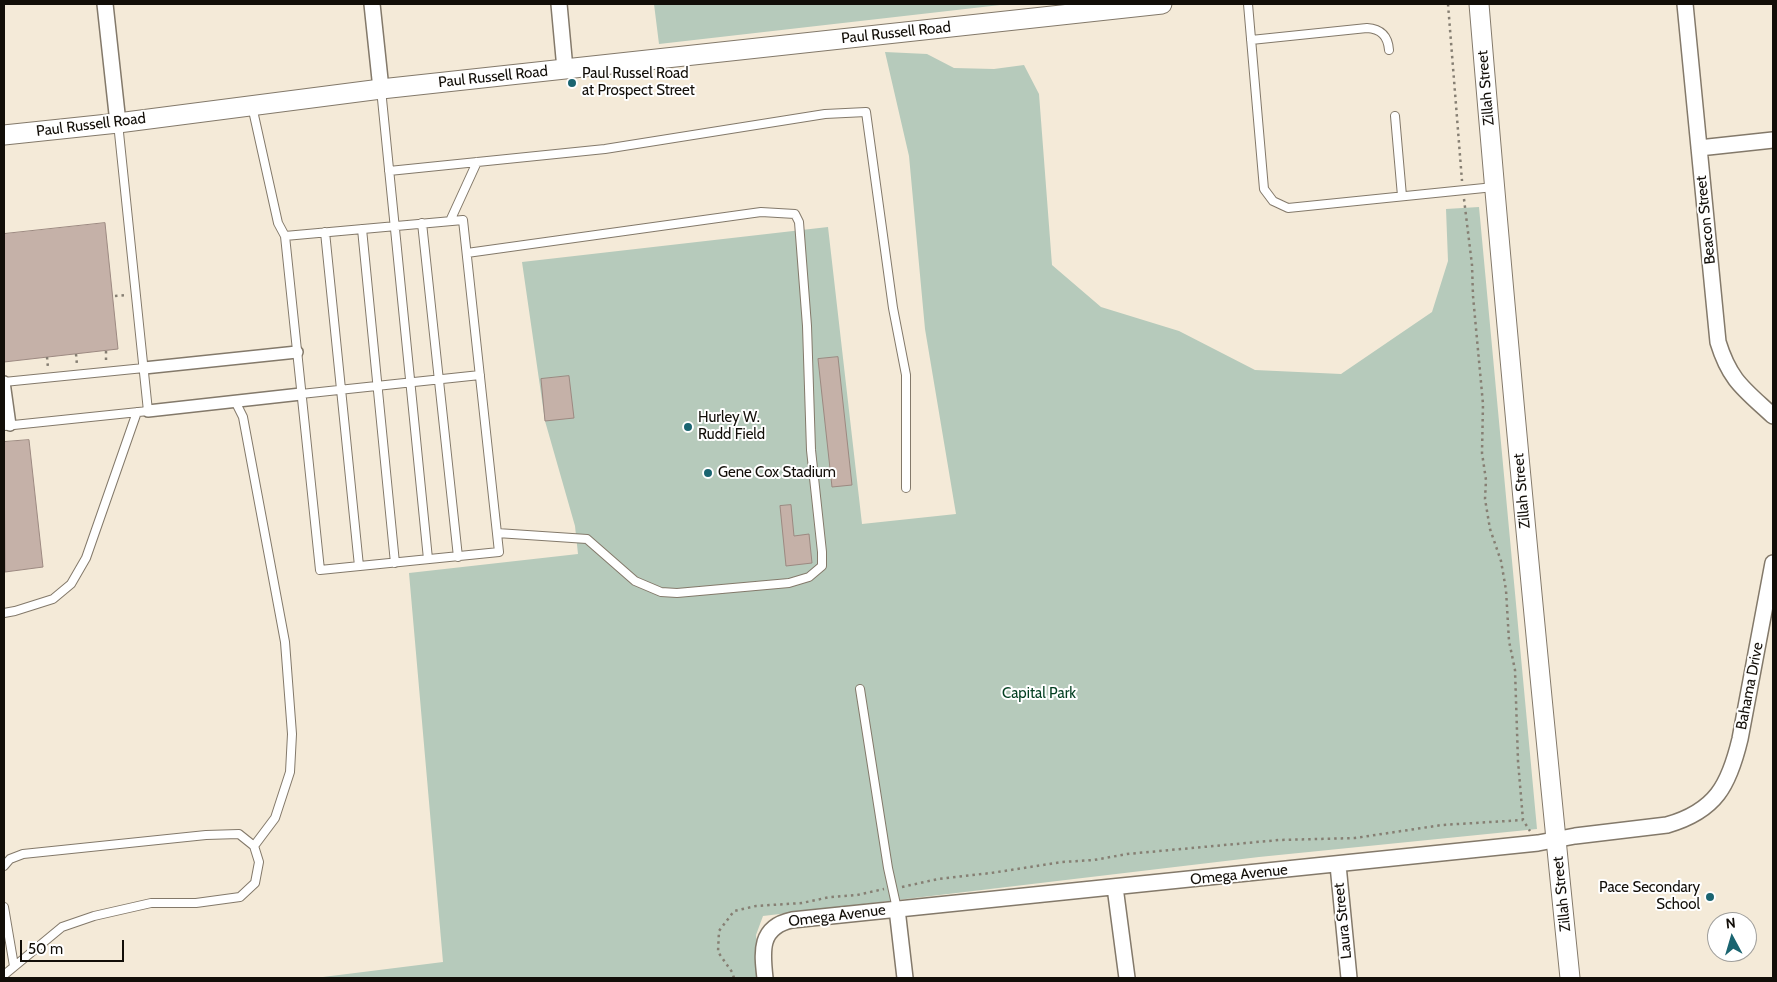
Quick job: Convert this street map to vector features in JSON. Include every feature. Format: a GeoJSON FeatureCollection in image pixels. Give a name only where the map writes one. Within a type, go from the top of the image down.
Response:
{"type":"FeatureCollection","features":[{"type":"Feature","properties":{"kind":"street"},"geometry":{"type":"LineString","coordinates":[[105,4],[118,123]]}},
{"type":"Feature","properties":{"kind":"street"},"geometry":{"type":"LineString","coordinates":[[372,4],[381,89]]}},
{"type":"Feature","properties":{"kind":"street"},"geometry":{"type":"LineString","coordinates":[[559,4],[565,69]]}},
{"type":"Feature","properties":{"kind":"street","name":"Paul Russell Road"},"geometry":{"type":"LineString","coordinates":[[4,135],[118,123],[381,89],[1162,4]]}},
{"type":"Feature","properties":{"kind":"street","name":"Zillah Street"},"geometry":{"type":"LineString","coordinates":[[1479,4],[1531,586],[1570,978]]}},
{"type":"Feature","properties":{"kind":"street","name":"Beacon Street"},"geometry":{"type":"LineString","coordinates":[[1685,4],[1718,342],[1730,373],[1739,385],[1773,416]]}},
{"type":"Feature","properties":{"kind":"street"},"geometry":{"type":"LineString","coordinates":[[1699,148],[1773,140]]}},
{"type":"Feature","properties":{"kind":"street"},"geometry":{"type":"LineString","coordinates":[[144,368],[297,352]]}},
{"type":"Feature","properties":{"kind":"street"},"geometry":{"type":"LineString","coordinates":[[4,382],[7,426]]}},
{"type":"Feature","properties":{"kind":"street"},"geometry":{"type":"LineString","coordinates":[[143,411],[301,394]]}},
{"type":"Feature","properties":{"kind":"street","name":"Bahama Drive"},"geometry":{"type":"LineString","coordinates":[[1710,802],[1725,785],[1733,767],[1773,566]]}},
{"type":"Feature","properties":{"kind":"street","name":"Omega Avenue"},"geometry":{"type":"LineString","coordinates":[[765,978],[762,952],[768,936],[782,922],[792,920],[1556,840],[1667,825],[1681,821],[1698,812],[1710,802]]}},
{"type":"Feature","properties":{"kind":"street","name":"Laura Street"},"geometry":{"type":"LineString","coordinates":[[1338,864],[1350,978]]}},
{"type":"Feature","properties":{"kind":"street"},"geometry":{"type":"LineString","coordinates":[[1115,887],[1126,978]]}},
{"type":"Feature","properties":{"kind":"street"},"geometry":{"type":"LineString","coordinates":[[897,909],[905,978]]}},
{"type":"Feature","properties":{"kind":"lane"},"geometry":{"type":"LineString","coordinates":[[1248,4],[1264,189],[1273,201],[1288,208],[1494,187]]}},
{"type":"Feature","properties":{"kind":"lane"},"geometry":{"type":"LineString","coordinates":[[1251,40],[1367,28],[1382,32],[1388,42],[1389,50]]}},
{"type":"Feature","properties":{"kind":"lane"},"geometry":{"type":"LineString","coordinates":[[381,89],[428,559]]}},
{"type":"Feature","properties":{"kind":"lane"},"geometry":{"type":"LineString","coordinates":[[251,105],[278,223],[285,236],[320,570],[499,552],[463,220],[285,236]]}},
{"type":"Feature","properties":{"kind":"lane"},"geometry":{"type":"LineString","coordinates":[[389,170],[605,149],[816,116],[866,112],[893,308],[906,375],[906,488]]}},
{"type":"Feature","properties":{"kind":"lane"},"geometry":{"type":"LineString","coordinates":[[1395,116],[1402,196]]}},
{"type":"Feature","properties":{"kind":"lane"},"geometry":{"type":"LineString","coordinates":[[4,613],[53,599],[71,584],[86,558],[143,411],[144,368],[118,123]]}},
{"type":"Feature","properties":{"kind":"lane"},"geometry":{"type":"LineString","coordinates":[[450,221],[477,162]]}},
{"type":"Feature","properties":{"kind":"lane"},"geometry":{"type":"LineString","coordinates":[[467,253],[761,212],[795,214],[799,222],[807,326],[810,450],[822,566],[809,577],[789,583],[677,593],[661,592],[635,581],[587,539],[497,534]]}},
{"type":"Feature","properties":{"kind":"lane"},"geometry":{"type":"LineString","coordinates":[[422,223],[458,557]]}},
{"type":"Feature","properties":{"kind":"lane"},"geometry":{"type":"LineString","coordinates":[[362,229],[395,563]]}},
{"type":"Feature","properties":{"kind":"lane"},"geometry":{"type":"LineString","coordinates":[[325,232],[359,566]]}},
{"type":"Feature","properties":{"kind":"lane"},"geometry":{"type":"LineString","coordinates":[[4,382],[144,368]]}},
{"type":"Feature","properties":{"kind":"lane"},"geometry":{"type":"LineString","coordinates":[[301,394],[480,375]]}},
{"type":"Feature","properties":{"kind":"lane"},"geometry":{"type":"LineString","coordinates":[[235,401],[242,417],[274,580],[285,642],[291,705],[290,772],[276,818],[254,846]]}},
{"type":"Feature","properties":{"kind":"lane"},"geometry":{"type":"LineString","coordinates":[[7,426],[143,411]]}},
{"type":"Feature","properties":{"kind":"lane"},"geometry":{"type":"LineString","coordinates":[[860,689],[888,868],[897,909]]}},
{"type":"Feature","properties":{"kind":"lane"},"geometry":{"type":"LineString","coordinates":[[4,866],[10,858],[23,854],[206,835],[238,834],[254,846],[259,862],[254,883],[240,897],[196,903],[151,903],[94,916],[62,928],[4,975]]}},
{"type":"Feature","properties":{"kind":"lane"},"geometry":{"type":"LineString","coordinates":[[4,907],[14,966]]}},
{"type":"Feature","properties":{"kind":"path"},"geometry":{"type":"LineString","coordinates":[[734,978],[718,952],[719,931],[734,911],[756,906],[802,903],[830,897],[892,889],[938,878],[991,873],[1062,862],[1094,860],[1127,854],[1279,840],[1355,838],[1442,825],[1523,820],[1518,760],[1515,670],[1509,641],[1506,590],[1501,561],[1490,529],[1485,499],[1486,480],[1482,453],[1483,404],[1448,4]]}},
{"type":"Feature","properties":{"kind":"green space"},"geometry":{"type":"Polygon","coordinates":[[[654,4],[1009,4],[659,44],[654,4]]]}},
{"type":"Feature","properties":{"kind":"green space","name":"Capital Park"},"geometry":{"type":"Polygon","coordinates":[[[885,52],[927,54],[954,68],[994,69],[1024,65],[1039,94],[1052,265],[1101,307],[1179,331],[1255,370],[1341,374],[1432,312],[1448,261],[1446,209],[1479,207],[1537,829],[1259,857],[763,916],[756,935],[760,978],[315,978],[443,962],[409,573],[578,554],[575,526],[545,421],[522,262],[828,227],[862,524],[956,514],[925,329],[909,156],[885,52]]]}},
{"type":"Feature","properties":{"kind":"building"},"geometry":{"type":"Polygon","coordinates":[[[105,223],[118,349],[4,362],[4,234],[105,223]]]}},
{"type":"Feature","properties":{"kind":"building"},"geometry":{"type":"Polygon","coordinates":[[[838,357],[852,485],[832,487],[818,359],[838,357]]]}},
{"type":"Feature","properties":{"kind":"building"},"geometry":{"type":"Polygon","coordinates":[[[569,376],[574,418],[545,421],[541,379],[569,376]]]}},
{"type":"Feature","properties":{"kind":"building"},"geometry":{"type":"Polygon","coordinates":[[[29,440],[43,567],[5,572],[4,442],[29,440]]]}},
{"type":"Feature","properties":{"kind":"building"},"geometry":{"type":"Polygon","coordinates":[[[791,505],[794,536],[809,534],[812,563],[786,566],[780,506],[791,505]]]}},
{"type":"Feature","properties":{"kind":"place","name":"Paul Russel Road at Prospect Street"},"geometry":{"type":"Point","coordinates":[572,83]}},
{"type":"Feature","properties":{"kind":"place","name":"Hurley W. Rudd Field"},"geometry":{"type":"Point","coordinates":[688,427]}},
{"type":"Feature","properties":{"kind":"place","name":"Gene Cox Stadium"},"geometry":{"type":"Point","coordinates":[708,473]}},
{"type":"Feature","properties":{"kind":"place","name":"Pace Secondary School"},"geometry":{"type":"Point","coordinates":[1710,897]}}]}
